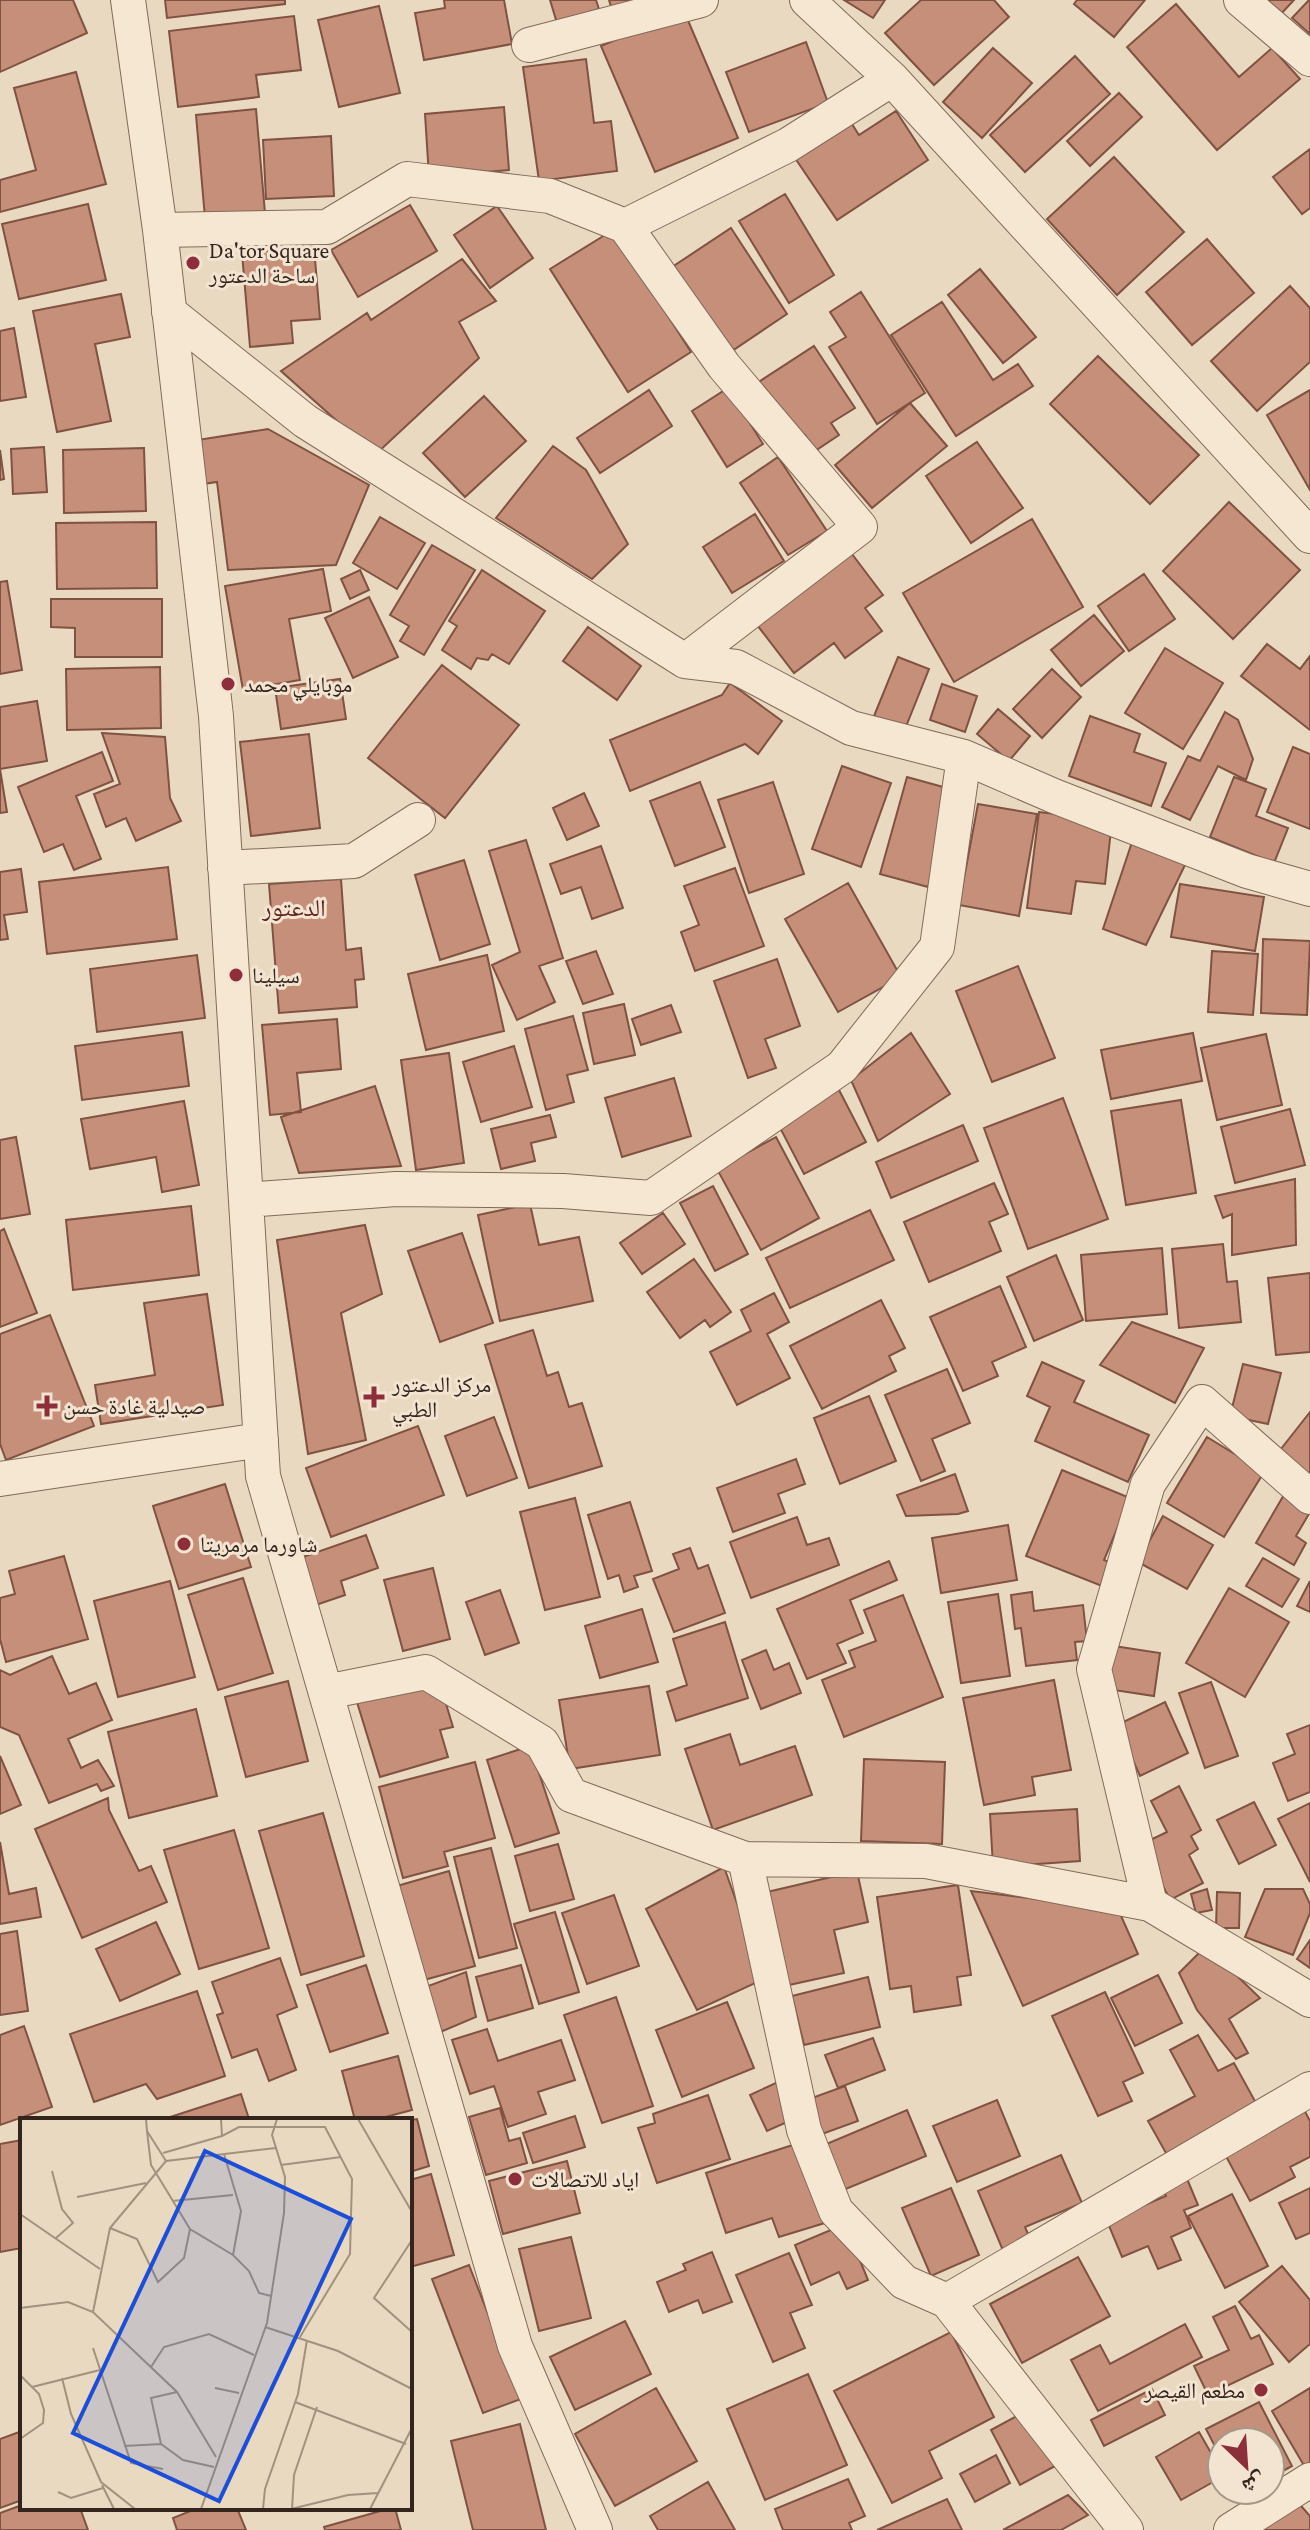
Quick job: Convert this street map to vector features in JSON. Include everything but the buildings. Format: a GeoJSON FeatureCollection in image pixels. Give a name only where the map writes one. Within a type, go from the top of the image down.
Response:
{"type":"FeatureCollection","features":[{"type":"Feature","properties":{"kind":"street"},"geometry":{"type":"LineString","coordinates":[[128,0],[160,230],[216,716],[263,1476],[515,2346],[595,2530]]}},
{"type":"Feature","properties":{"kind":"street"},"geometry":{"type":"LineString","coordinates":[[529,45],[701,0]]}},
{"type":"Feature","properties":{"kind":"street"},"geometry":{"type":"LineString","coordinates":[[807,0],[892,79],[1310,536]]}},
{"type":"Feature","properties":{"kind":"street"},"geometry":{"type":"LineString","coordinates":[[1241,0],[1310,59]]}},
{"type":"Feature","properties":{"kind":"street"},"geometry":{"type":"LineString","coordinates":[[625,226],[788,145],[892,79]]}},
{"type":"Feature","properties":{"kind":"street"},"geometry":{"type":"LineString","coordinates":[[160,230],[327,227],[407,179],[550,196],[625,226],[724,366],[860,527],[685,661]]}},
{"type":"Feature","properties":{"kind":"street"},"geometry":{"type":"LineString","coordinates":[[169,312],[305,421],[685,661],[736,667],[851,728],[964,757],[1054,796],[1247,871],[1310,889]]}},
{"type":"Feature","properties":{"kind":"street"},"geometry":{"type":"LineString","coordinates":[[246,1200],[396,1189],[563,1191],[651,1198],[842,1067],[937,947],[964,757]]}},
{"type":"Feature","properties":{"kind":"street"},"geometry":{"type":"LineString","coordinates":[[225,868],[354,861],[418,820]]}},
{"type":"Feature","properties":{"kind":"street"},"geometry":{"type":"LineString","coordinates":[[1150,1904],[1094,1669],[1148,1484],[1202,1402],[1310,1497]]}},
{"type":"Feature","properties":{"kind":"street"},"geometry":{"type":"LineString","coordinates":[[0,1479],[261,1440]]}},
{"type":"Feature","properties":{"kind":"street"},"geometry":{"type":"LineString","coordinates":[[326,1692],[426,1672],[542,1743],[571,1795],[745,1859],[926,1861],[1150,1904],[1310,2000]]}},
{"type":"Feature","properties":{"kind":"street"},"geometry":{"type":"LineString","coordinates":[[745,1859],[804,2130],[836,2211],[904,2282],[947,2301],[1126,2530]]}},
{"type":"Feature","properties":{"kind":"street"},"geometry":{"type":"LineString","coordinates":[[947,2301],[1310,2089]]}},
{"type":"Feature","properties":{"kind":"street"},"geometry":{"type":"LineString","coordinates":[[1231,2530],[1310,2480]]}},
{"type":"Feature","properties":{"kind":"place","name":"Da'tor Square ساحة الدعتور"},"geometry":{"type":"Point","coordinates":[193,263]}},
{"type":"Feature","properties":{"kind":"place","name":"موبايلي محمد"},"geometry":{"type":"Point","coordinates":[228,684]}},
{"type":"Feature","properties":{"kind":"place","name":"سيلينا"},"geometry":{"type":"Point","coordinates":[236,975]}},
{"type":"Feature","properties":{"kind":"place","name":"مركز الدعتور الطبي"},"geometry":{"type":"Point","coordinates":[374,1397]}},
{"type":"Feature","properties":{"kind":"place","name":"صيدلية غادة حسن"},"geometry":{"type":"Point","coordinates":[47,1406]}},
{"type":"Feature","properties":{"kind":"place","name":"شاورما مرمريتا"},"geometry":{"type":"Point","coordinates":[184,1544]}},
{"type":"Feature","properties":{"kind":"place","name":"اياد للاتصالات"},"geometry":{"type":"Point","coordinates":[515,2179]}},
{"type":"Feature","properties":{"kind":"place","name":"مطعم القيصر"},"geometry":{"type":"Point","coordinates":[1261,2390]}},
{"type":"Feature","properties":{"kind":"district","name":"الدعتور"},"geometry":{"type":"Point","coordinates":[294,907]}}]}
